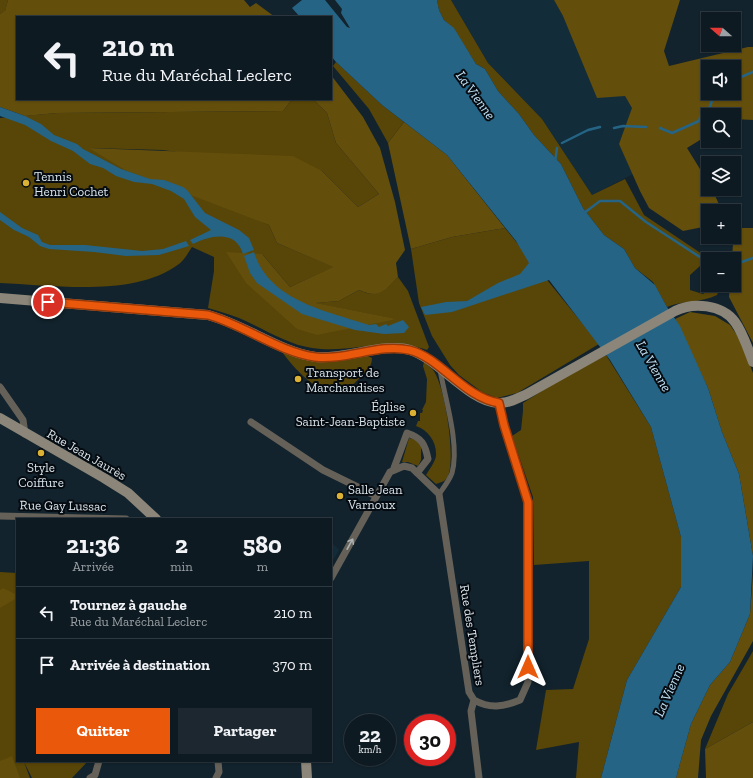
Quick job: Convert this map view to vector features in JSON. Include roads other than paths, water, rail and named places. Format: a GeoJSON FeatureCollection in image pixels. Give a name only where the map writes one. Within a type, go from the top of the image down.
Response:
{"type":"FeatureCollection","features":[{"type":"Feature","properties":{"kind":"main road"},"geometry":{"type":"LineString","coordinates":[[0,298],[208,315],[223,319],[299,353],[316,357],[332,357],[394,349],[408,350],[423,355],[485,400],[499,403],[510,401],[527,394],[675,311],[692,305],[702,305],[718,310],[732,317],[737,323],[753,362]]}},
{"type":"Feature","properties":{"kind":"main road","name":"Rue Jean Jaurès"},"geometry":{"type":"LineString","coordinates":[[0,418],[25,434],[104,478],[128,494],[155,518]]}},
{"type":"Feature","properties":{"kind":"main road"},"geometry":{"type":"LineString","coordinates":[[306,762],[307,778]]}},
{"type":"Feature","properties":{"kind":"street"},"geometry":{"type":"LineString","coordinates":[[394,468],[404,466],[412,468],[439,494],[449,480],[454,463],[450,411],[440,368]]}},
{"type":"Feature","properties":{"kind":"street"},"geometry":{"type":"LineString","coordinates":[[0,387],[23,420],[25,434]]}},
{"type":"Feature","properties":{"kind":"street"},"geometry":{"type":"LineString","coordinates":[[474,700],[490,707],[506,706],[520,700],[528,682],[528,502],[504,425],[499,403]]}},
{"type":"Feature","properties":{"kind":"street"},"geometry":{"type":"LineString","coordinates":[[251,422],[322,470],[376,496]]}},
{"type":"Feature","properties":{"kind":"street"},"geometry":{"type":"LineString","coordinates":[[332,576],[376,496],[390,472],[394,468],[407,433],[417,436],[424,443],[428,459],[417,473]]}},
{"type":"Feature","properties":{"kind":"street","name":"Rue des Templiers"},"geometry":{"type":"LineString","coordinates":[[439,494],[468,692],[474,700],[471,711],[479,778]]}},
{"type":"Feature","properties":{"kind":"street","name":"Rue Gay Lussac"},"geometry":{"type":"LineString","coordinates":[[0,516],[99,518]]}},
{"type":"Feature","properties":{"kind":"street"},"geometry":{"type":"LineString","coordinates":[[93,777],[99,762]]}},
{"type":"Feature","properties":{"kind":"street"},"geometry":{"type":"LineString","coordinates":[[216,778],[219,772],[218,762]]}},
{"type":"Feature","properties":{"kind":"water","name":"La Vienne"},"geometry":{"type":"Polygon","coordinates":[[[302,0],[325,0],[347,27],[350,28],[341,13],[342,9],[335,0],[437,0],[439,10],[444,20],[454,28],[476,64],[485,69],[498,91],[519,114],[534,135],[561,164],[583,208],[604,235],[624,249],[635,268],[655,285],[667,307],[680,326],[708,388],[722,432],[739,474],[753,556],[750,614],[730,662],[710,685],[691,724],[676,778],[601,778],[627,680],[681,587],[681,537],[651,427],[610,360],[549,280],[452,312],[425,315],[421,307],[446,302],[467,301],[498,283],[520,274],[529,263],[516,241],[447,155],[382,105],[332,57],[332,16],[299,16],[292,8],[302,0]]]}},
{"type":"Feature","properties":{"kind":"water"},"geometry":{"type":"Polygon","coordinates":[[[0,107],[25,116],[41,124],[54,135],[77,144],[83,149],[121,169],[150,179],[164,180],[183,187],[205,213],[239,230],[249,238],[254,250],[243,254],[240,246],[235,241],[222,237],[207,238],[193,244],[190,240],[211,230],[195,217],[184,199],[171,191],[152,184],[134,182],[116,176],[103,168],[90,164],[73,151],[51,141],[25,125],[0,116],[0,107]]]}},
{"type":"Feature","properties":{"kind":"water"},"geometry":{"type":"Polygon","coordinates":[[[0,212],[22,228],[38,235],[42,242],[50,245],[85,245],[142,251],[163,249],[186,241],[189,246],[159,255],[126,256],[49,249],[40,246],[29,237],[14,230],[0,220],[0,212]]]}},
{"type":"Feature","properties":{"kind":"water"},"geometry":{"type":"Polygon","coordinates":[[[254,252],[262,269],[272,282],[301,302],[335,315],[369,325],[376,324],[379,327],[386,324],[388,326],[403,320],[409,327],[404,333],[384,334],[355,330],[302,314],[257,283],[250,273],[244,256],[254,252]]]}},
{"type":"Feature","properties":{"kind":"waterway"},"geometry":{"type":"LineString","coordinates":[[741,77],[753,72]]}},
{"type":"Feature","properties":{"kind":"waterway"},"geometry":{"type":"LineString","coordinates":[[660,128],[672,133],[699,121],[701,114],[708,112],[712,100]]}},
{"type":"Feature","properties":{"kind":"waterway"},"geometry":{"type":"LineString","coordinates":[[614,128],[623,126],[646,127]]}},
{"type":"Feature","properties":{"kind":"waterway"},"geometry":{"type":"LineString","coordinates":[[562,143],[588,130],[600,127]]}},
{"type":"Feature","properties":{"kind":"waterway"},"geometry":{"type":"LineString","coordinates":[[555,162],[557,148]]}},
{"type":"Feature","properties":{"kind":"waterway"},"geometry":{"type":"LineString","coordinates":[[584,213],[600,201],[620,201],[646,222],[701,258]]}},
{"type":"Feature","properties":{"kind":"waterway"},"geometry":{"type":"LineString","coordinates":[[741,262],[753,258]]}},
{"type":"Feature","properties":{"kind":"place","name":"Tennis Henri Cochet"},"geometry":{"type":"Point","coordinates":[26,183]}},
{"type":"Feature","properties":{"kind":"place","name":"Transport de Marchandises"},"geometry":{"type":"Point","coordinates":[298,379]}},
{"type":"Feature","properties":{"kind":"place","name":"Église Saint-Jean-Baptiste"},"geometry":{"type":"Point","coordinates":[413,413]}},
{"type":"Feature","properties":{"kind":"place","name":"Style Coiffure"},"geometry":{"type":"Point","coordinates":[41,453]}},
{"type":"Feature","properties":{"kind":"place","name":"Salle Jean Varnoux"},"geometry":{"type":"Point","coordinates":[340,496]}}]}
